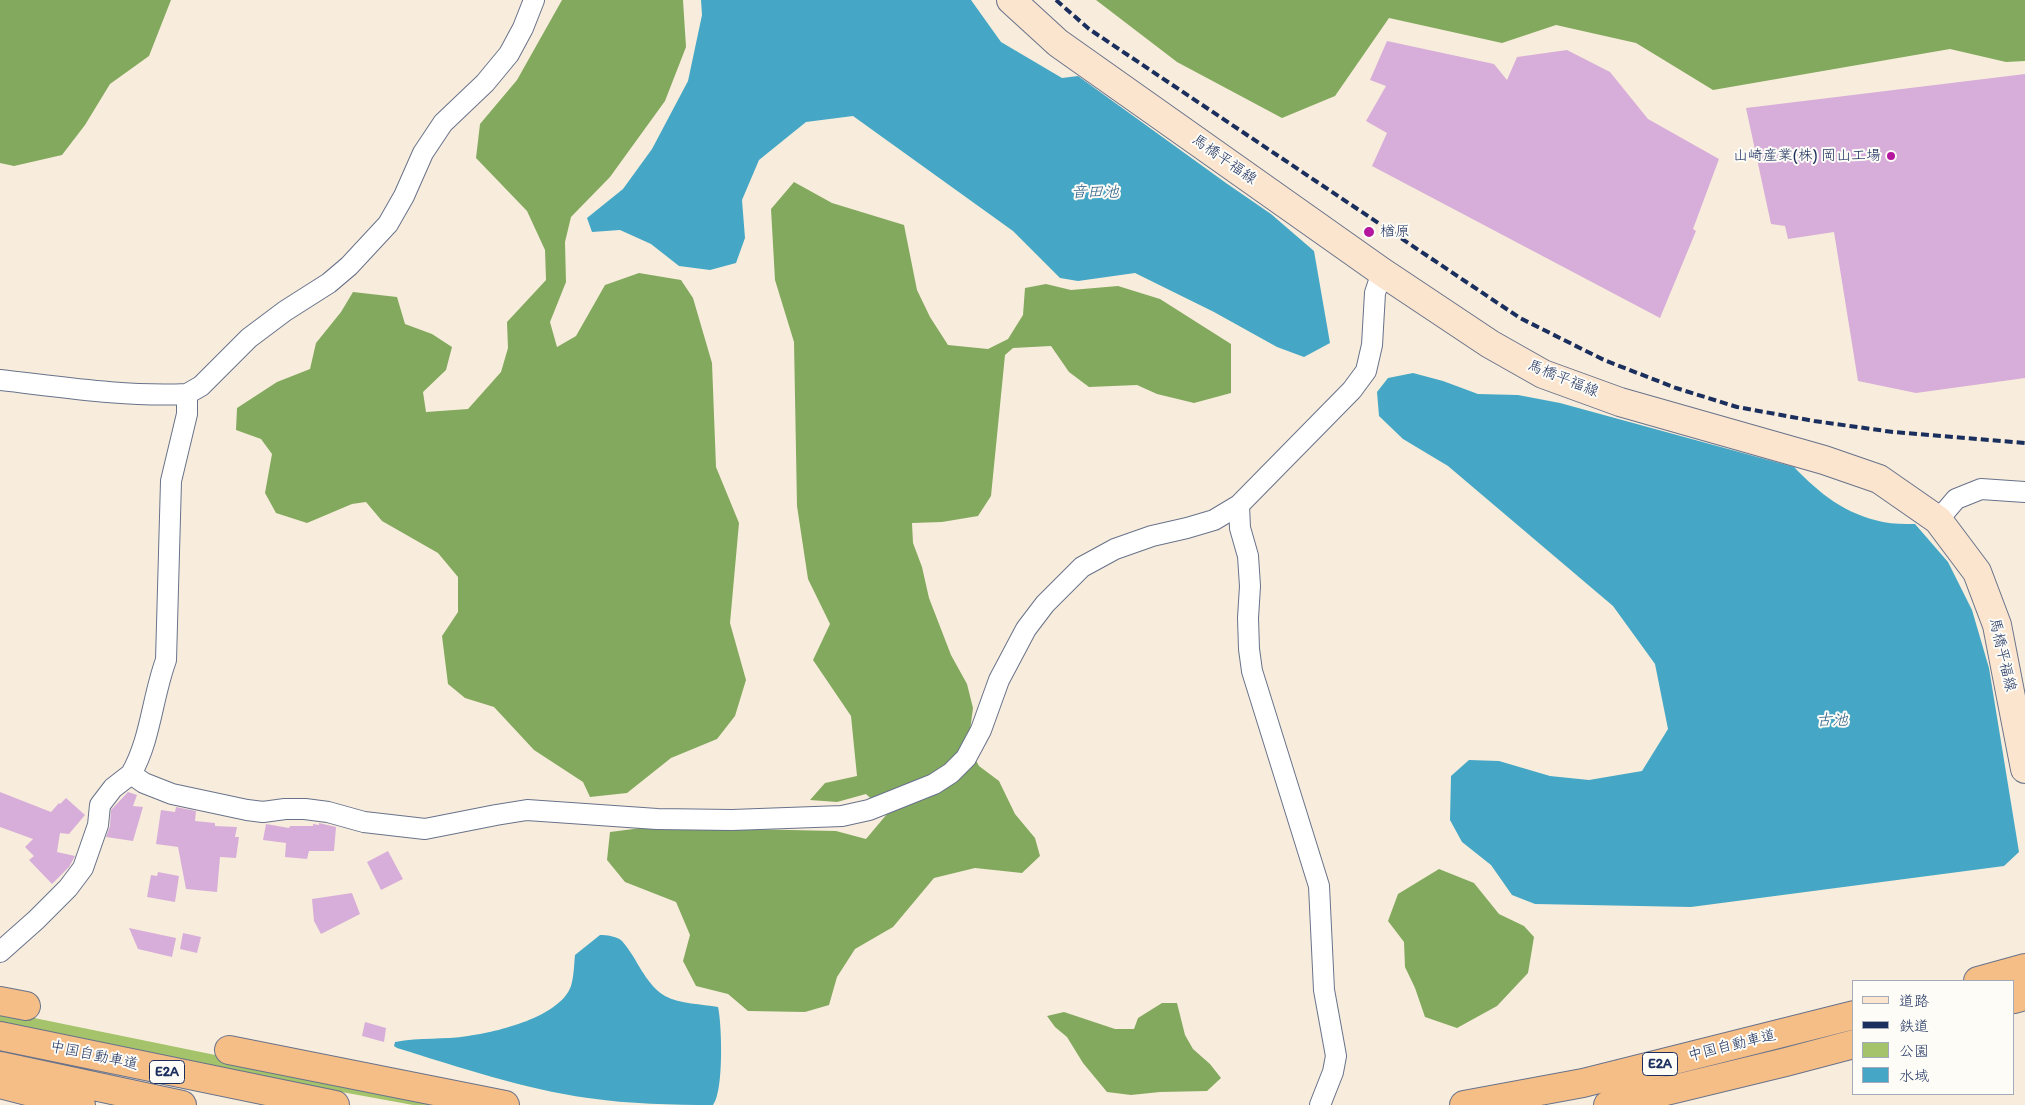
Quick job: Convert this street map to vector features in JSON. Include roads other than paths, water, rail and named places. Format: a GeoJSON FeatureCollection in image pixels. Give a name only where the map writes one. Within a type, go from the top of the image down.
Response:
{"type":"FeatureCollection","features":[{"type":"Feature","properties":{"kind":"highway"},"geometry":{"type":"LineString","coordinates":[[1982,980],[2025,968]]}},
{"type":"Feature","properties":{"kind":"highway"},"geometry":{"type":"LineString","coordinates":[[0,1001],[26,1006]]}},
{"type":"Feature","properties":{"kind":"highway","name":"中国自動車道"},"geometry":{"type":"LineString","coordinates":[[1464,1105],[1584,1083],[1852,1016]]}},
{"type":"Feature","properties":{"kind":"highway","name":"中国自動車道"},"geometry":{"type":"LineString","coordinates":[[0,1036],[335,1105]]}},
{"type":"Feature","properties":{"kind":"highway","name":"中国自動車道"},"geometry":{"type":"LineString","coordinates":[[1608,1105],[1852,1045]]}},
{"type":"Feature","properties":{"kind":"highway"},"geometry":{"type":"LineString","coordinates":[[229,1050],[505,1105]]}},
{"type":"Feature","properties":{"kind":"highway","name":"中国自動車道"},"geometry":{"type":"LineString","coordinates":[[0,1066],[182,1105]]}},
{"type":"Feature","properties":{"kind":"highway"},"geometry":{"type":"LineString","coordinates":[[0,1084],[81,1105]]}},
{"type":"Feature","properties":{"kind":"main road","name":"馬橋平福線"},"geometry":{"type":"LineString","coordinates":[[1012,0],[1058,44],[1382,272],[1490,344],[1543,374],[1620,402],[1824,460],[1879,479],[1938,520],[1977,572],[1997,625],[2025,769]]}},
{"type":"Feature","properties":{"kind":"street"},"geometry":{"type":"LineString","coordinates":[[0,380],[162,395],[187,394],[201,386],[249,338],[285,311],[328,283],[349,266],[388,224],[404,196],[422,153],[443,123],[485,83],[510,54],[534,0]]}},
{"type":"Feature","properties":{"kind":"street"},"geometry":{"type":"LineString","coordinates":[[131,774],[144,783],[172,794],[247,810],[263,812],[305,809],[328,812],[364,822],[425,829],[496,814],[528,810],[657,819],[732,820],[842,816],[869,810],[934,784],[951,773],[966,758],[980,730],[1000,680],[1026,629],[1045,604],[1082,568],[1115,549],[1152,536],[1214,520],[1239,505],[1352,390],[1366,371],[1372,345],[1375,293],[1382,272]]}},
{"type":"Feature","properties":{"kind":"street"},"geometry":{"type":"LineString","coordinates":[[0,952],[68,888],[83,868],[98,826],[100,805],[113,788],[131,774],[138,761],[148,732],[166,660],[172,481],[186,414],[187,394]]}},
{"type":"Feature","properties":{"kind":"street"},"geometry":{"type":"LineString","coordinates":[[1938,520],[1956,499],[1981,489],[2025,492]]}},
{"type":"Feature","properties":{"kind":"street"},"geometry":{"type":"LineString","coordinates":[[1239,505],[1240,528],[1248,556],[1250,586],[1249,634],[1252,671],[1319,886],[1324,990],[1336,1056],[1333,1072],[1320,1105]]}},
{"type":"Feature","properties":{"kind":"water","name":"音田池"},"geometry":{"type":"Polygon","coordinates":[[[701,0],[971,0],[1001,42],[1062,78],[1078,76],[1271,214],[1314,251],[1330,343],[1304,357],[1277,347],[1214,312],[1135,273],[1078,281],[1060,278],[1013,231],[853,116],[806,122],[759,160],[742,200],[745,238],[736,263],[710,270],[679,266],[651,244],[620,230],[592,232],[587,218],[623,189],[652,149],[688,81],[702,15],[701,0]]]}},
{"type":"Feature","properties":{"kind":"water","name":"古池"},"geometry":{"type":"Polygon","coordinates":[[[1413,373],[1443,381],[1478,394],[1518,395],[1560,403],[1794,467],[1834,502],[1857,514],[1883,522],[1915,524],[1948,562],[1972,610],[1989,668],[2019,852],[2004,866],[1691,907],[1535,904],[1512,895],[1491,865],[1462,842],[1450,820],[1451,776],[1469,760],[1499,761],[1550,776],[1589,780],[1642,771],[1668,729],[1655,664],[1613,606],[1448,466],[1403,439],[1379,416],[1377,392],[1388,378],[1413,373]]]}},
{"type":"Feature","properties":{"kind":"water"},"geometry":{"type":"Polygon","coordinates":[[[600,935],[620,939],[628,948],[646,978],[665,996],[684,1002],[718,1007],[721,1042],[720,1073],[717,1098],[713,1105],[635,1103],[564,1094],[491,1077],[394,1046],[395,1042],[404,1040],[459,1037],[495,1031],[541,1014],[565,997],[572,982],[575,955],[600,935]]]}},
{"type":"Feature","properties":{"kind":"railway"},"geometry":{"type":"LineString","coordinates":[[1056,0],[1089,29],[1520,318],[1604,360],[1676,388],[1737,407],[1814,421],[1893,432],[2025,443]]}},
{"type":"Feature","properties":{"kind":"place","name":"山崎産業(株) 岡山工場"},"geometry":{"type":"Point","coordinates":[1891,156]}},
{"type":"Feature","properties":{"kind":"place","name":"楢原"},"geometry":{"type":"Point","coordinates":[1369,232]}}]}
